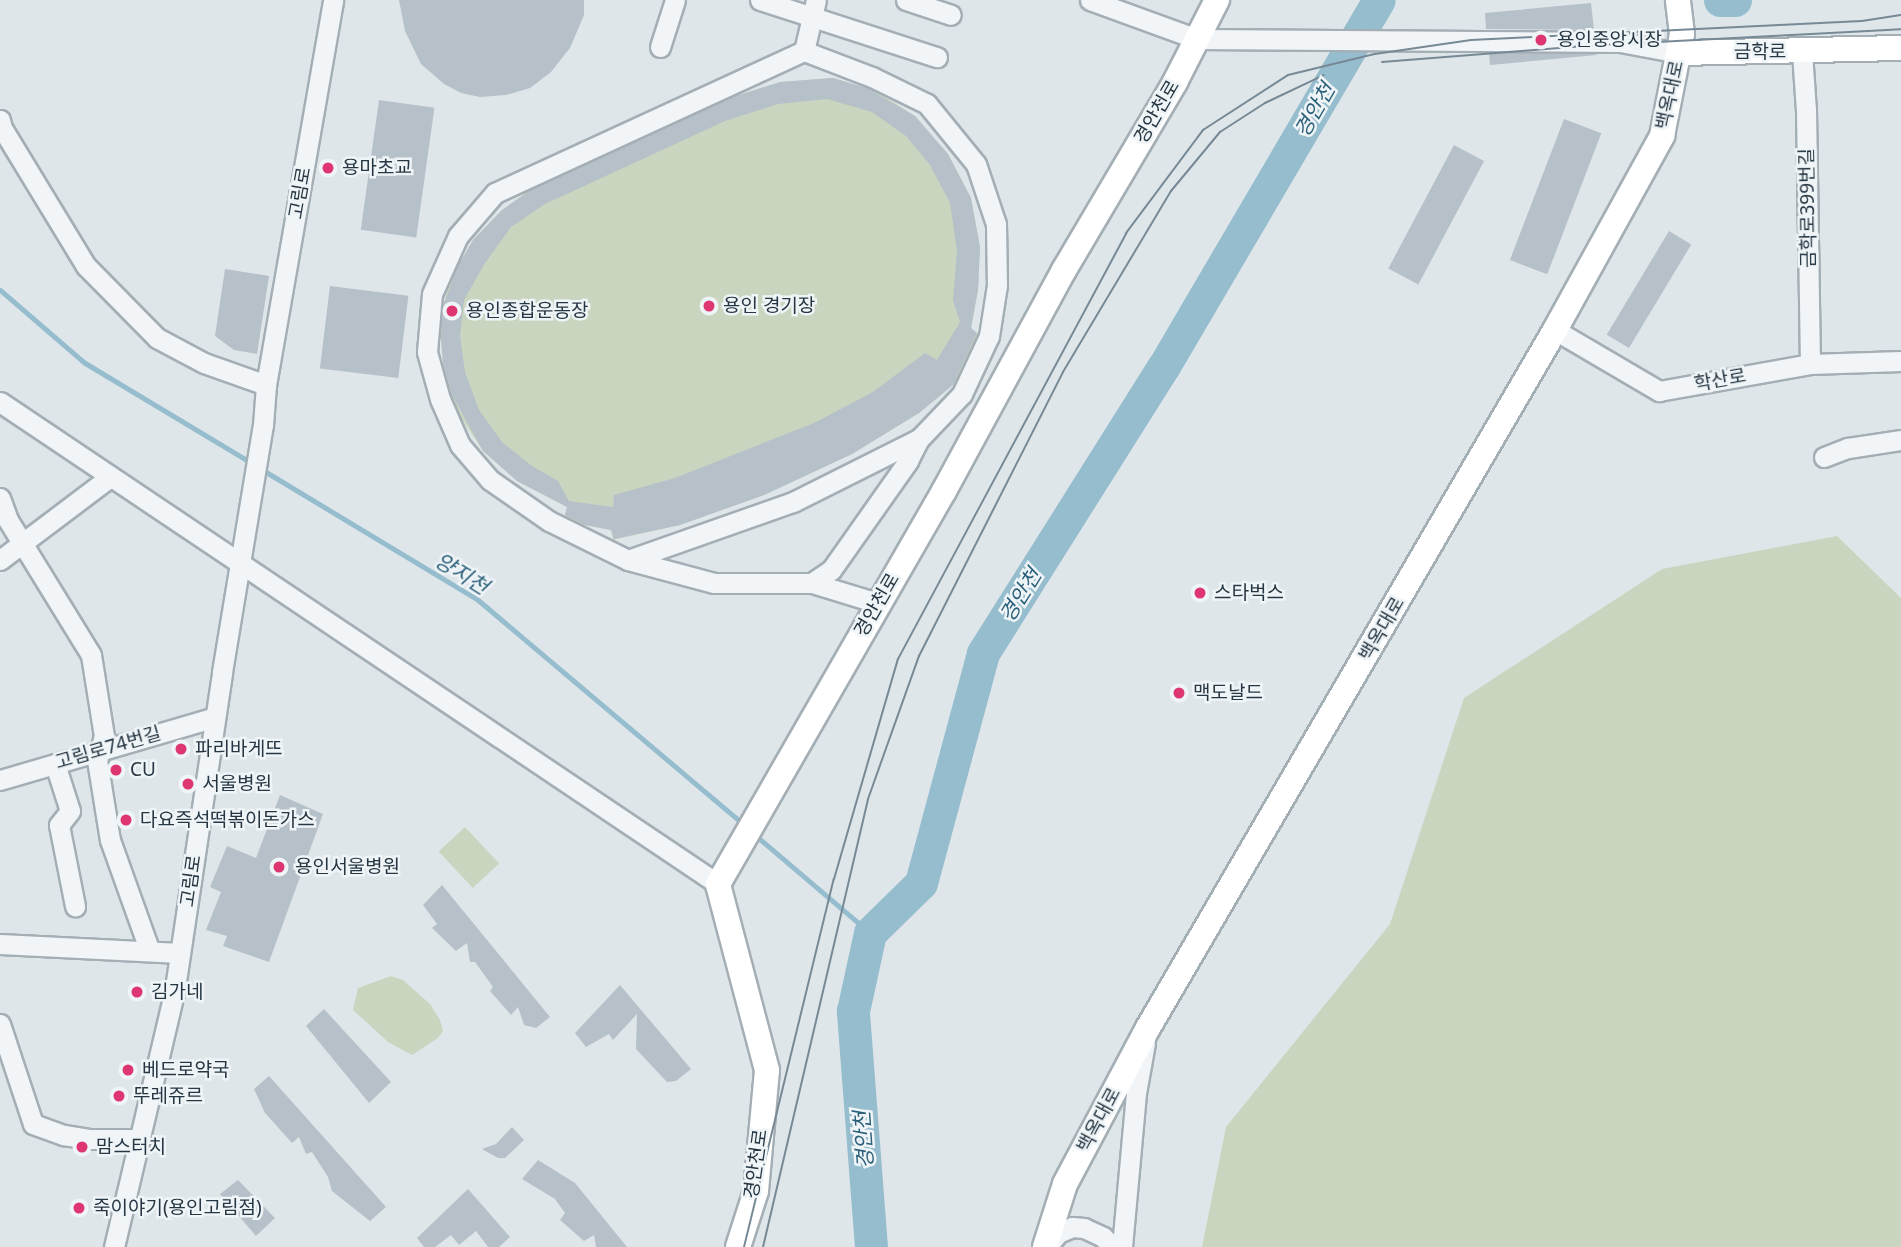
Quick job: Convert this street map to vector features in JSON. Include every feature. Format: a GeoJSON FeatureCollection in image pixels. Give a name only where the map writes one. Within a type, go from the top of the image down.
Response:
{"type":"FeatureCollection","features":[{"type":"Feature","properties":{"kind":"main road","name":"경안천로"},"geometry":{"type":"LineString","coordinates":[[738,1247],[756,1191],[767,1070],[723,876],[944,491],[1064,270],[1217,0]]}},
{"type":"Feature","properties":{"kind":"main road","name":"백옥대로"},"geometry":{"type":"LineString","coordinates":[[1046,1247],[1065,1184],[1148,1028],[1555,330],[1662,136],[1680,43],[1678,0]]}},
{"type":"Feature","properties":{"kind":"main road","name":"금학로"},"geometry":{"type":"LineString","coordinates":[[1680,43],[1802,52],[1901,48]]}},
{"type":"Feature","properties":{"kind":"street","name":"고림로"},"geometry":{"type":"LineString","coordinates":[[114,1247],[180,953],[263,425],[265,385],[334,0]]}},
{"type":"Feature","properties":{"kind":"street"},"geometry":{"type":"LineString","coordinates":[[660,47],[675,0]]}},
{"type":"Feature","properties":{"kind":"street"},"geometry":{"type":"LineString","coordinates":[[761,0],[813,9],[937,57]]}},
{"type":"Feature","properties":{"kind":"street"},"geometry":{"type":"LineString","coordinates":[[906,0],[951,15]]}},
{"type":"Feature","properties":{"kind":"street"},"geometry":{"type":"LineString","coordinates":[[1090,0],[1122,6],[1197,39]]}},
{"type":"Feature","properties":{"kind":"street"},"geometry":{"type":"LineString","coordinates":[[804,51],[813,9]]}},
{"type":"Feature","properties":{"kind":"street","name":"금학로"},"geometry":{"type":"LineString","coordinates":[[1197,39],[1680,43]]}},
{"type":"Feature","properties":{"kind":"street"},"geometry":{"type":"LineString","coordinates":[[812,583],[831,570],[908,461],[919,439],[962,394],[989,337],[997,285],[996,224],[976,164],[927,104],[872,77],[804,51],[495,193],[458,236],[432,294],[427,352],[440,399],[460,445],[490,480],[549,521],[628,560],[714,583],[812,583],[878,603]]}},
{"type":"Feature","properties":{"kind":"street","name":"금학로399번길"},"geometry":{"type":"LineString","coordinates":[[1802,52],[1807,110],[1810,364]]}},
{"type":"Feature","properties":{"kind":"street"},"geometry":{"type":"LineString","coordinates":[[0,120],[2,128],[86,266],[158,338],[204,363],[265,385]]}},
{"type":"Feature","properties":{"kind":"street","name":"학산로"},"geometry":{"type":"LineString","coordinates":[[1555,330],[1659,391],[1810,364],[1901,360]]}},
{"type":"Feature","properties":{"kind":"street"},"geometry":{"type":"LineString","coordinates":[[0,402],[110,477],[723,876]]}},
{"type":"Feature","properties":{"kind":"street"},"geometry":{"type":"LineString","coordinates":[[628,560],[793,502],[919,439]]}},
{"type":"Feature","properties":{"kind":"street"},"geometry":{"type":"LineString","coordinates":[[1824,457],[1848,448],[1901,440]]}},
{"type":"Feature","properties":{"kind":"street"},"geometry":{"type":"LineString","coordinates":[[0,560],[110,477]]}},
{"type":"Feature","properties":{"kind":"street"},"geometry":{"type":"LineString","coordinates":[[0,498],[8,520],[90,655],[104,736],[97,760],[110,840],[149,949]]}},
{"type":"Feature","properties":{"kind":"street","name":"고림로74번길"},"geometry":{"type":"LineString","coordinates":[[0,780],[215,717]]}},
{"type":"Feature","properties":{"kind":"street"},"geometry":{"type":"LineString","coordinates":[[55,764],[70,811],[59,825],[75,906]]}},
{"type":"Feature","properties":{"kind":"street"},"geometry":{"type":"LineString","coordinates":[[0,944],[149,949],[180,953]]}},
{"type":"Feature","properties":{"kind":"street"},"geometry":{"type":"LineString","coordinates":[[0,1024],[33,1124],[64,1135],[89,1139],[140,1139]]}},
{"type":"Feature","properties":{"kind":"street"},"geometry":{"type":"LineString","coordinates":[[1122,1247],[1136,1093],[1148,1028]]}},
{"type":"Feature","properties":{"kind":"street"},"geometry":{"type":"LineString","coordinates":[[1046,1247],[1058,1233],[1072,1227],[1084,1228],[1103,1237],[1113,1247]]}},
{"type":"Feature","properties":{"kind":"green space","name":"용인 경기장"},"geometry":{"type":"Polygon","coordinates":[[[833,78],[876,91],[915,116],[948,154],[971,198],[980,247],[978,290],[971,328],[981,337],[961,369],[964,376],[919,413],[852,454],[764,495],[680,525],[613,540],[611,530],[564,521],[567,507],[517,481],[483,451],[456,410],[444,371],[439,322],[450,279],[473,240],[502,210],[538,184],[729,98],[780,82],[833,78]]]}},
{"type":"Feature","properties":{"kind":"green space"},"geometry":{"type":"Polygon","coordinates":[[[1837,536],[1901,598],[1901,1247],[1202,1247],[1226,1127],[1390,924],[1464,698],[1662,569],[1837,536]]]}},
{"type":"Feature","properties":{"kind":"green space"},"geometry":{"type":"Polygon","coordinates":[[[465,827],[499,864],[473,888],[439,852],[465,827]]]}},
{"type":"Feature","properties":{"kind":"green space"},"geometry":{"type":"Polygon","coordinates":[[[391,976],[403,980],[430,1004],[443,1031],[438,1038],[412,1055],[388,1042],[353,1010],[358,988],[391,976]]]}},
{"type":"Feature","properties":{"kind":"building"},"geometry":{"type":"Polygon","coordinates":[[[399,0],[584,0],[584,15],[570,48],[551,72],[530,88],[506,95],[480,97],[461,93],[444,84],[421,64],[405,31],[399,0]]]}},
{"type":"Feature","properties":{"kind":"building"},"geometry":{"type":"Polygon","coordinates":[[[1591,3],[1594,30],[1486,29],[1485,13],[1591,3]]]}},
{"type":"Feature","properties":{"kind":"building"},"geometry":{"type":"Polygon","coordinates":[[[1489,53],[1596,54],[1597,55],[1490,65],[1489,53]]]}},
{"type":"Feature","properties":{"kind":"building","name":"용인종합운동장"},"geometry":{"type":"Polygon","coordinates":[[[833,78],[867,88],[915,116],[948,154],[971,198],[980,247],[978,290],[971,328],[977,333],[953,385],[919,413],[852,454],[764,495],[680,525],[614,539],[611,530],[585,525],[565,515],[567,507],[517,481],[483,451],[452,395],[443,363],[443,306],[458,266],[473,240],[502,210],[528,192],[733,97],[780,82],[833,78]],[[827,99],[778,104],[725,121],[545,204],[511,227],[485,263],[464,300],[460,336],[465,372],[479,410],[502,442],[532,466],[558,481],[569,501],[613,507],[614,495],[675,478],[814,423],[873,392],[925,353],[937,360],[960,322],[953,300],[957,251],[950,203],[930,165],[906,136],[872,112],[827,99]]]}},
{"type":"Feature","properties":{"kind":"building"},"geometry":{"type":"Polygon","coordinates":[[[379,100],[434,108],[416,238],[361,230],[379,100]]]}},
{"type":"Feature","properties":{"kind":"building"},"geometry":{"type":"Polygon","coordinates":[[[1564,119],[1601,133],[1547,274],[1510,260],[1564,119]]]}},
{"type":"Feature","properties":{"kind":"building"},"geometry":{"type":"Polygon","coordinates":[[[1454,145],[1484,161],[1418,285],[1388,269],[1454,145]]]}},
{"type":"Feature","properties":{"kind":"building"},"geometry":{"type":"Polygon","coordinates":[[[1669,231],[1691,244],[1629,348],[1607,335],[1669,231]]]}},
{"type":"Feature","properties":{"kind":"building"},"geometry":{"type":"Polygon","coordinates":[[[225,269],[269,276],[257,354],[234,350],[215,336],[225,269]]]}},
{"type":"Feature","properties":{"kind":"building"},"geometry":{"type":"Polygon","coordinates":[[[330,286],[408,296],[398,378],[320,368],[330,286]]]}},
{"type":"Feature","properties":{"kind":"building"},"geometry":{"type":"Polygon","coordinates":[[[280,795],[323,814],[269,962],[223,946],[227,936],[206,930],[221,892],[210,887],[227,846],[256,858],[280,795]]]}},
{"type":"Feature","properties":{"kind":"building"},"geometry":{"type":"Polygon","coordinates":[[[442,885],[550,1017],[536,1028],[524,1025],[518,1007],[511,1015],[490,991],[493,987],[475,962],[470,962],[467,943],[456,951],[432,928],[437,924],[423,905],[442,885]]]}},
{"type":"Feature","properties":{"kind":"building"},"geometry":{"type":"Polygon","coordinates":[[[620,985],[691,1069],[676,1081],[667,1082],[636,1049],[637,1014],[613,1040],[609,1034],[586,1047],[575,1033],[620,985]]]}},
{"type":"Feature","properties":{"kind":"building"},"geometry":{"type":"Polygon","coordinates":[[[324,1009],[391,1082],[369,1103],[306,1026],[324,1009]]]}},
{"type":"Feature","properties":{"kind":"building"},"geometry":{"type":"Polygon","coordinates":[[[269,1076],[386,1207],[370,1221],[332,1191],[328,1177],[312,1152],[306,1154],[299,1137],[292,1143],[265,1113],[254,1089],[269,1076]]]}},
{"type":"Feature","properties":{"kind":"building"},"geometry":{"type":"Polygon","coordinates":[[[512,1127],[524,1140],[505,1158],[498,1158],[482,1149],[496,1144],[512,1127]]]}},
{"type":"Feature","properties":{"kind":"building"},"geometry":{"type":"Polygon","coordinates":[[[538,1160],[575,1183],[627,1247],[596,1247],[594,1235],[584,1241],[560,1220],[565,1213],[555,1199],[522,1179],[538,1160]]]}},
{"type":"Feature","properties":{"kind":"building"},"geometry":{"type":"Polygon","coordinates":[[[238,1180],[275,1218],[256,1236],[220,1194],[238,1180]]]}},
{"type":"Feature","properties":{"kind":"building"},"geometry":{"type":"Polygon","coordinates":[[[468,1189],[510,1237],[499,1247],[488,1247],[476,1231],[459,1245],[451,1235],[435,1247],[424,1247],[417,1238],[468,1189]]]}},
{"type":"Feature","properties":{"kind":"waterway","name":"경안천"},"geometry":{"type":"LineString","coordinates":[[871,1247],[853,1011],[870,933],[921,883],[983,653],[1164,366],[1379,0]]}},
{"type":"Feature","properties":{"kind":"waterway"},"geometry":{"type":"LineString","coordinates":[[1720,0],[1735,0]]}},
{"type":"Feature","properties":{"kind":"waterway","name":"양지천"},"geometry":{"type":"LineString","coordinates":[[0,290],[85,363],[253,464]]}},
{"type":"Feature","properties":{"kind":"waterway","name":"양지천"},"geometry":{"type":"LineString","coordinates":[[261,469],[478,600],[745,826]]}},
{"type":"Feature","properties":{"kind":"waterway","name":"양지천"},"geometry":{"type":"LineString","coordinates":[[755,835],[870,933]]}},
{"type":"Feature","properties":{"kind":"tram line"},"geometry":{"type":"LineString","coordinates":[[744,1247],[834,879],[898,659],[1126,233],[1203,130],[1288,75],[1375,54],[1471,40],[1862,21],[1901,15]]}},
{"type":"Feature","properties":{"kind":"tram line"},"geometry":{"type":"LineString","coordinates":[[1382,62],[1600,45],[1901,29]]}},
{"type":"Feature","properties":{"kind":"tram line"},"geometry":{"type":"LineString","coordinates":[[763,1247],[868,799],[919,656],[1063,372],[1171,191],[1220,132],[1265,103],[1324,75]]}},
{"type":"Feature","properties":{"kind":"place","name":"용인중앙시장"},"geometry":{"type":"Point","coordinates":[1541,40]}},
{"type":"Feature","properties":{"kind":"place","name":"용마초교"},"geometry":{"type":"Point","coordinates":[328,168]}},
{"type":"Feature","properties":{"kind":"place","name":"용인 경기장"},"geometry":{"type":"Point","coordinates":[709,306]}},
{"type":"Feature","properties":{"kind":"place","name":"용인종합운동장"},"geometry":{"type":"Point","coordinates":[452,311]}},
{"type":"Feature","properties":{"kind":"place","name":"스타벅스"},"geometry":{"type":"Point","coordinates":[1200,593]}},
{"type":"Feature","properties":{"kind":"place","name":"맥도날드"},"geometry":{"type":"Point","coordinates":[1179,693]}},
{"type":"Feature","properties":{"kind":"place","name":"파리바게뜨"},"geometry":{"type":"Point","coordinates":[181,749]}},
{"type":"Feature","properties":{"kind":"place","name":"CU"},"geometry":{"type":"Point","coordinates":[116,770]}},
{"type":"Feature","properties":{"kind":"place","name":"서울병원"},"geometry":{"type":"Point","coordinates":[188,784]}},
{"type":"Feature","properties":{"kind":"place","name":"다요즉석떡볶이돈가스"},"geometry":{"type":"Point","coordinates":[126,820]}},
{"type":"Feature","properties":{"kind":"place","name":"용인서울병원"},"geometry":{"type":"Point","coordinates":[279,867]}},
{"type":"Feature","properties":{"kind":"place","name":"김가네"},"geometry":{"type":"Point","coordinates":[137,992]}},
{"type":"Feature","properties":{"kind":"place","name":"베드로약국"},"geometry":{"type":"Point","coordinates":[128,1070]}},
{"type":"Feature","properties":{"kind":"place","name":"뚜레쥬르"},"geometry":{"type":"Point","coordinates":[119,1096]}},
{"type":"Feature","properties":{"kind":"place","name":"맘스터치"},"geometry":{"type":"Point","coordinates":[82,1147]}},
{"type":"Feature","properties":{"kind":"place","name":"죽이야기(용인고림점)"},"geometry":{"type":"Point","coordinates":[79,1208]}}]}
